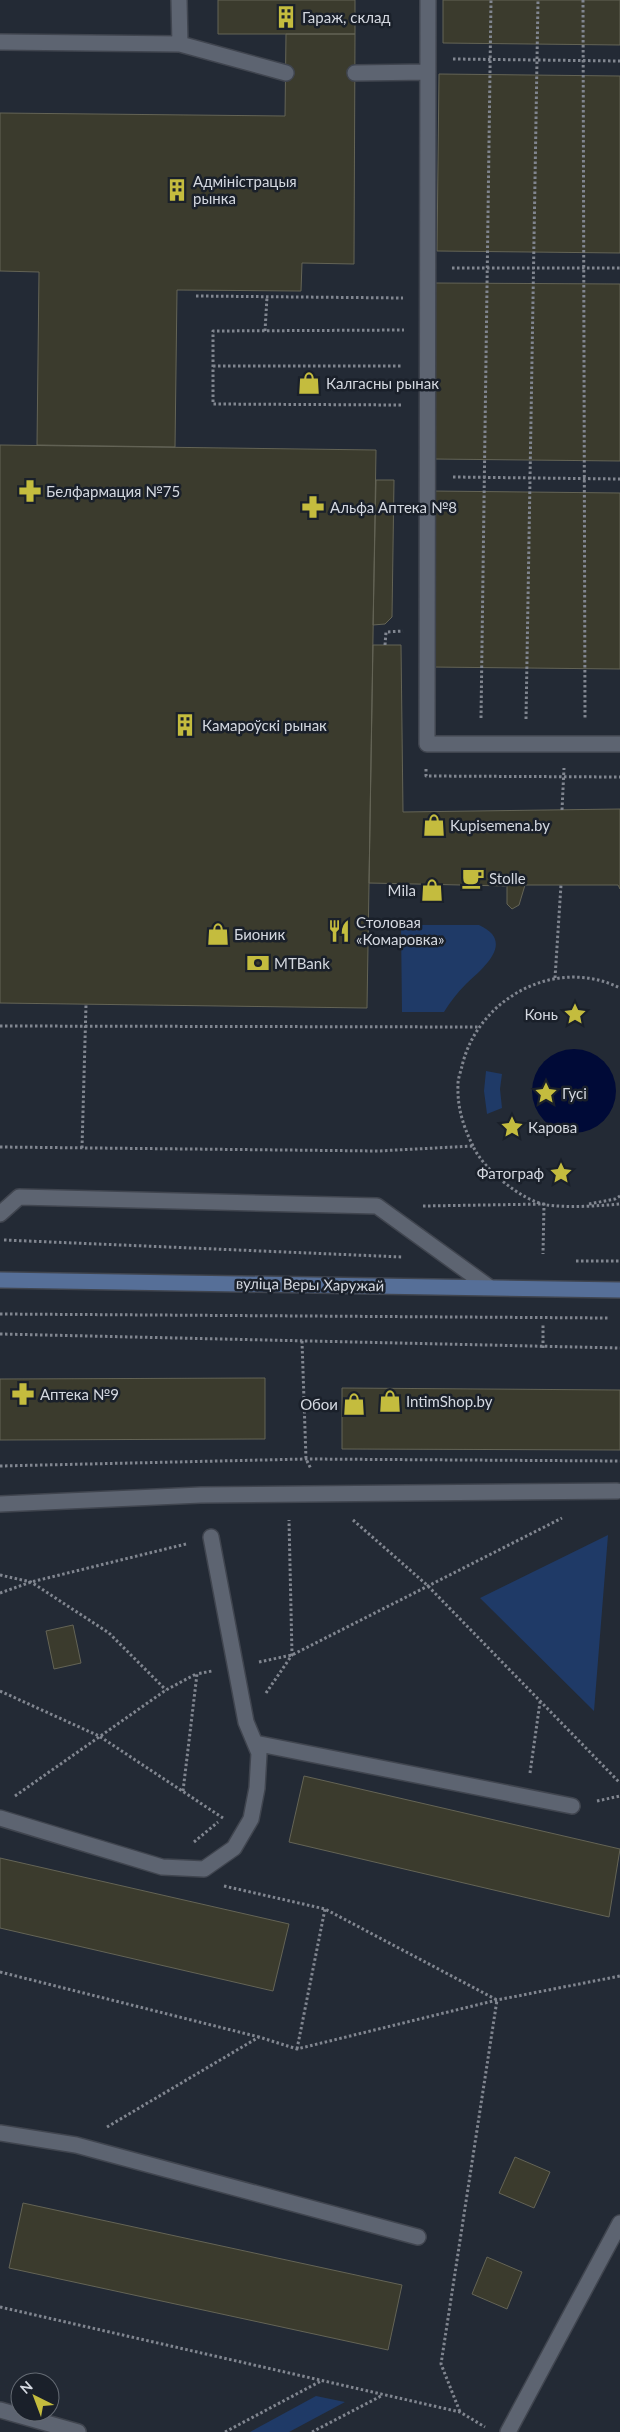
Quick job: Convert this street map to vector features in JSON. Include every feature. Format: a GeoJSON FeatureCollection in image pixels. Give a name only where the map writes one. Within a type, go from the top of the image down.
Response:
{"type":"FeatureCollection","features":[{"type":"Feature","properties":{"kind":"main road","name":"вуліца Веры Харужай"},"geometry":{"type":"LineString","coordinates":[[0,1280],[620,1290]]}},
{"type":"Feature","properties":{"kind":"lane"},"geometry":{"type":"LineString","coordinates":[[180,0],[180,44]]}},
{"type":"Feature","properties":{"kind":"lane"},"geometry":{"type":"LineString","coordinates":[[428,0],[426,366],[427,744],[620,744]]}},
{"type":"Feature","properties":{"kind":"lane"},"geometry":{"type":"LineString","coordinates":[[0,42],[180,44],[286,73]]}},
{"type":"Feature","properties":{"kind":"lane"},"geometry":{"type":"LineString","coordinates":[[355,73],[428,65]]}},
{"type":"Feature","properties":{"kind":"lane"},"geometry":{"type":"LineString","coordinates":[[0,1214],[19,1197],[377,1206],[489,1287]]}},
{"type":"Feature","properties":{"kind":"lane"},"geometry":{"type":"LineString","coordinates":[[0,1504],[288,1493],[617,1491]]}},
{"type":"Feature","properties":{"kind":"lane"},"geometry":{"type":"LineString","coordinates":[[0,1818],[162,1868],[204,1870],[234,1848],[251,1819],[257,1788],[260,1753],[246,1722],[211,1537]]}},
{"type":"Feature","properties":{"kind":"lane"},"geometry":{"type":"LineString","coordinates":[[255,1743],[572,1806]]}},
{"type":"Feature","properties":{"kind":"lane"},"geometry":{"type":"LineString","coordinates":[[0,2133],[76,2145],[418,2237]]}},
{"type":"Feature","properties":{"kind":"lane"},"geometry":{"type":"LineString","coordinates":[[508,2432],[620,2223]]}},
{"type":"Feature","properties":{"kind":"lane"},"geometry":{"type":"LineString","coordinates":[[0,2410],[78,2432]]}},
{"type":"Feature","properties":{"kind":"path"},"geometry":{"type":"LineString","coordinates":[[481,776],[491,0]]}},
{"type":"Feature","properties":{"kind":"path"},"geometry":{"type":"LineString","coordinates":[[524,777],[538,0]]}},
{"type":"Feature","properties":{"kind":"path"},"geometry":{"type":"LineString","coordinates":[[583,0],[585,744],[583,777]]}},
{"type":"Feature","properties":{"kind":"path"},"geometry":{"type":"LineString","coordinates":[[428,65],[490,59],[620,60]]}},
{"type":"Feature","properties":{"kind":"path"},"geometry":{"type":"LineString","coordinates":[[427,269],[620,268]]}},
{"type":"Feature","properties":{"kind":"path"},"geometry":{"type":"LineString","coordinates":[[196,296],[427,298]]}},
{"type":"Feature","properties":{"kind":"path"},"geometry":{"type":"LineString","coordinates":[[265,331],[267,297]]}},
{"type":"Feature","properties":{"kind":"path"},"geometry":{"type":"LineString","coordinates":[[427,330],[213,331],[213,404],[427,406]]}},
{"type":"Feature","properties":{"kind":"path"},"geometry":{"type":"LineString","coordinates":[[213,366],[426,366]]}},
{"type":"Feature","properties":{"kind":"path"},"geometry":{"type":"LineString","coordinates":[[426,477],[484,476],[530,479],[620,479]]}},
{"type":"Feature","properties":{"kind":"path"},"geometry":{"type":"LineString","coordinates":[[427,744],[426,776],[620,777]]}},
{"type":"Feature","properties":{"kind":"path"},"geometry":{"type":"LineString","coordinates":[[562,810],[565,744]]}},
{"type":"Feature","properties":{"kind":"path"},"geometry":{"type":"LineString","coordinates":[[555,978],[561,885]]}},
{"type":"Feature","properties":{"kind":"path"},"geometry":{"type":"LineString","coordinates":[[544,1204],[504,1184],[478,1157],[461,1122],[458,1083],[467,1046],[488,1014],[519,990],[555,978],[582,977],[609,982],[620,988]]}},
{"type":"Feature","properties":{"kind":"path"},"geometry":{"type":"LineString","coordinates":[[82,1148],[86,1005]]}},
{"type":"Feature","properties":{"kind":"path"},"geometry":{"type":"LineString","coordinates":[[0,1026],[480,1027]]}},
{"type":"Feature","properties":{"kind":"path"},"geometry":{"type":"LineString","coordinates":[[0,1147],[378,1151],[473,1146]]}},
{"type":"Feature","properties":{"kind":"path"},"geometry":{"type":"LineString","coordinates":[[576,1207],[620,1196]]}},
{"type":"Feature","properties":{"kind":"path"},"geometry":{"type":"LineString","coordinates":[[543,1254],[544,1204]]}},
{"type":"Feature","properties":{"kind":"path"},"geometry":{"type":"LineString","coordinates":[[420,1206],[544,1204],[576,1207],[620,1204]]}},
{"type":"Feature","properties":{"kind":"path"},"geometry":{"type":"LineString","coordinates":[[0,1240],[451,1259]]}},
{"type":"Feature","properties":{"kind":"path"},"geometry":{"type":"LineString","coordinates":[[567,1261],[620,1261]]}},
{"type":"Feature","properties":{"kind":"path"},"geometry":{"type":"LineString","coordinates":[[0,1314],[611,1318]]}},
{"type":"Feature","properties":{"kind":"path"},"geometry":{"type":"LineString","coordinates":[[543,1323],[543,1348]]}},
{"type":"Feature","properties":{"kind":"path"},"geometry":{"type":"LineString","coordinates":[[0,1334],[543,1348],[620,1348]]}},
{"type":"Feature","properties":{"kind":"path"},"geometry":{"type":"LineString","coordinates":[[302,1341],[306,1459],[323,1494],[427,1585],[620,1783]]}},
{"type":"Feature","properties":{"kind":"path"},"geometry":{"type":"LineString","coordinates":[[0,1466],[306,1459],[620,1461]]}},
{"type":"Feature","properties":{"kind":"path"},"geometry":{"type":"LineString","coordinates":[[288,1493],[292,1655]]}},
{"type":"Feature","properties":{"kind":"path"},"geometry":{"type":"LineString","coordinates":[[246,1722],[292,1655],[565,1516]]}},
{"type":"Feature","properties":{"kind":"path"},"geometry":{"type":"LineString","coordinates":[[0,1593],[31,1582],[211,1537]]}},
{"type":"Feature","properties":{"kind":"path"},"geometry":{"type":"LineString","coordinates":[[0,1575],[31,1582],[108,1632],[166,1690]]}},
{"type":"Feature","properties":{"kind":"path"},"geometry":{"type":"LineString","coordinates":[[8,1801],[166,1690],[197,1674]]}},
{"type":"Feature","properties":{"kind":"path"},"geometry":{"type":"LineString","coordinates":[[0,1691],[99,1736],[223,1818],[162,1868]]}},
{"type":"Feature","properties":{"kind":"path"},"geometry":{"type":"LineString","coordinates":[[527,1797],[540,1702]]}},
{"type":"Feature","properties":{"kind":"path"},"geometry":{"type":"LineString","coordinates":[[220,1884],[325,1909],[497,2000]]}},
{"type":"Feature","properties":{"kind":"path"},"geometry":{"type":"LineString","coordinates":[[297,2048],[325,1909]]}},
{"type":"Feature","properties":{"kind":"path"},"geometry":{"type":"LineString","coordinates":[[0,1972],[297,2048],[497,2000],[620,1976]]}},
{"type":"Feature","properties":{"kind":"path"},"geometry":{"type":"LineString","coordinates":[[460,2412],[441,2364],[497,2000]]}},
{"type":"Feature","properties":{"kind":"path"},"geometry":{"type":"LineString","coordinates":[[76,2145],[259,2037]]}},
{"type":"Feature","properties":{"kind":"path"},"geometry":{"type":"LineString","coordinates":[[0,2307],[460,2412],[486,2427]]}},
{"type":"Feature","properties":{"kind":"path"},"geometry":{"type":"LineString","coordinates":[[225,2432],[322,2380]]}},
{"type":"Feature","properties":{"kind":"path"},"geometry":{"type":"LineString","coordinates":[[312,2432],[384,2394]]}},
{"type":"Feature","properties":{"kind":"shaded area"},"geometry":{"type":"Polygon","coordinates":[[[401,925],[479,925],[490,932],[495,939],[496,947],[487,963],[451,1001],[444,1012],[402,1012],[401,925]]]}},
{"type":"Feature","properties":{"kind":"shaded area"},"geometry":{"type":"Polygon","coordinates":[[[574,1049],[597,1056],[609,1068],[616,1091],[609,1114],[597,1126],[574,1133],[551,1126],[539,1114],[532,1091],[539,1068],[551,1056],[574,1049]]]}},
{"type":"Feature","properties":{"kind":"shaded area"},"geometry":{"type":"Polygon","coordinates":[[[486,1071],[502,1074],[500,1089],[502,1108],[487,1114],[484,1091],[486,1071]]]}},
{"type":"Feature","properties":{"kind":"shaded area"},"geometry":{"type":"Polygon","coordinates":[[[608,1535],[594,1711],[480,1598],[608,1535]]]}},
{"type":"Feature","properties":{"kind":"shaded area"},"geometry":{"type":"Polygon","coordinates":[[[316,2396],[345,2402],[289,2432],[250,2432],[316,2396]]]}},
{"type":"Feature","properties":{"kind":"building","name":"Гараж, склад"},"geometry":{"type":"Polygon","coordinates":[[[218,0],[355,0],[355,34],[218,34],[218,0]]]}},
{"type":"Feature","properties":{"kind":"building"},"geometry":{"type":"Polygon","coordinates":[[[443,0],[620,0],[620,45],[443,43],[443,0]]]}},
{"type":"Feature","properties":{"kind":"building","name":"Адміністрацыя рынка"},"geometry":{"type":"Polygon","coordinates":[[[286,34],[355,34],[354,264],[302,263],[301,291],[177,290],[175,447],[37,445],[39,272],[0,271],[0,113],[285,116],[286,34]]]}},
{"type":"Feature","properties":{"kind":"building"},"geometry":{"type":"Polygon","coordinates":[[[439,74],[620,76],[620,253],[437,251],[439,74]]]}},
{"type":"Feature","properties":{"kind":"building"},"geometry":{"type":"Polygon","coordinates":[[[435,283],[620,284],[620,461],[433,459],[435,283]]]}},
{"type":"Feature","properties":{"kind":"building","name":"Камароўскі рынак"},"geometry":{"type":"Polygon","coordinates":[[[0,445],[376,450],[367,1008],[0,1003],[0,445]]]}},
{"type":"Feature","properties":{"kind":"building"},"geometry":{"type":"Polygon","coordinates":[[[376,480],[394,480],[392,617],[385,624],[373,625],[376,480]]]}},
{"type":"Feature","properties":{"kind":"building"},"geometry":{"type":"Polygon","coordinates":[[[432,491],[620,493],[620,669],[430,667],[432,491]]]}},
{"type":"Feature","properties":{"kind":"building"},"geometry":{"type":"Polygon","coordinates":[[[373,645],[401,645],[403,812],[620,809],[620,889],[618,885],[525,885],[519,905],[512,909],[507,904],[507,886],[369,883],[373,645]]]}},
{"type":"Feature","properties":{"kind":"building"},"geometry":{"type":"Polygon","coordinates":[[[265,1378],[265,1439],[0,1440],[0,1379],[265,1378]]]}},
{"type":"Feature","properties":{"kind":"building"},"geometry":{"type":"Polygon","coordinates":[[[342,1388],[620,1390],[620,1450],[342,1449],[342,1388]]]}},
{"type":"Feature","properties":{"kind":"building"},"geometry":{"type":"Polygon","coordinates":[[[73,1625],[81,1663],[54,1669],[46,1631],[73,1625]]]}},
{"type":"Feature","properties":{"kind":"building"},"geometry":{"type":"Polygon","coordinates":[[[304,1776],[620,1849],[609,1917],[289,1842],[304,1776]]]}},
{"type":"Feature","properties":{"kind":"building"},"geometry":{"type":"Polygon","coordinates":[[[0,1858],[289,1924],[273,1991],[0,1928],[0,1858]]]}},
{"type":"Feature","properties":{"kind":"building"},"geometry":{"type":"Polygon","coordinates":[[[515,2157],[550,2172],[534,2208],[499,2193],[515,2157]]]}},
{"type":"Feature","properties":{"kind":"building"},"geometry":{"type":"Polygon","coordinates":[[[23,2203],[402,2285],[388,2350],[9,2268],[23,2203]]]}},
{"type":"Feature","properties":{"kind":"building"},"geometry":{"type":"Polygon","coordinates":[[[487,2257],[522,2272],[507,2309],[472,2294],[487,2257]]]}},
{"type":"Feature","properties":{"kind":"place","name":"Гараж, склад"},"geometry":{"type":"Point","coordinates":[286,17]}},
{"type":"Feature","properties":{"kind":"place","name":"Адміністрацыя рынка"},"geometry":{"type":"Point","coordinates":[177,190]}},
{"type":"Feature","properties":{"kind":"place","name":"Калгасны рынак"},"geometry":{"type":"Point","coordinates":[309,383]}},
{"type":"Feature","properties":{"kind":"place","name":"Белфармация №75"},"geometry":{"type":"Point","coordinates":[30,491]}},
{"type":"Feature","properties":{"kind":"place","name":"Альфа Аптека №8"},"geometry":{"type":"Point","coordinates":[313,507]}},
{"type":"Feature","properties":{"kind":"place","name":"Камароўскі рынак"},"geometry":{"type":"Point","coordinates":[185,725]}},
{"type":"Feature","properties":{"kind":"place","name":"Kupisemena.by"},"geometry":{"type":"Point","coordinates":[434,825]}},
{"type":"Feature","properties":{"kind":"place","name":"Stolle"},"geometry":{"type":"Point","coordinates":[473,878]}},
{"type":"Feature","properties":{"kind":"place","name":"Mila"},"geometry":{"type":"Point","coordinates":[432,890]}},
{"type":"Feature","properties":{"kind":"place","name":"Столовая «Комаровка»"},"geometry":{"type":"Point","coordinates":[339,931]}},
{"type":"Feature","properties":{"kind":"place","name":"Бионик"},"geometry":{"type":"Point","coordinates":[218,934]}},
{"type":"Feature","properties":{"kind":"place","name":"MTBank"},"geometry":{"type":"Point","coordinates":[258,963]}},
{"type":"Feature","properties":{"kind":"place","name":"Конь"},"geometry":{"type":"Point","coordinates":[575,1014]}},
{"type":"Feature","properties":{"kind":"place","name":"Гусі"},"geometry":{"type":"Point","coordinates":[546,1093]}},
{"type":"Feature","properties":{"kind":"place","name":"Карова"},"geometry":{"type":"Point","coordinates":[512,1127]}},
{"type":"Feature","properties":{"kind":"place","name":"Фатограф"},"geometry":{"type":"Point","coordinates":[561,1173]}},
{"type":"Feature","properties":{"kind":"place","name":"Аптека №9"},"geometry":{"type":"Point","coordinates":[23,1394]}},
{"type":"Feature","properties":{"kind":"place","name":"IntimShop.by"},"geometry":{"type":"Point","coordinates":[390,1401]}},
{"type":"Feature","properties":{"kind":"place","name":"Обои"},"geometry":{"type":"Point","coordinates":[354,1404]}}]}
